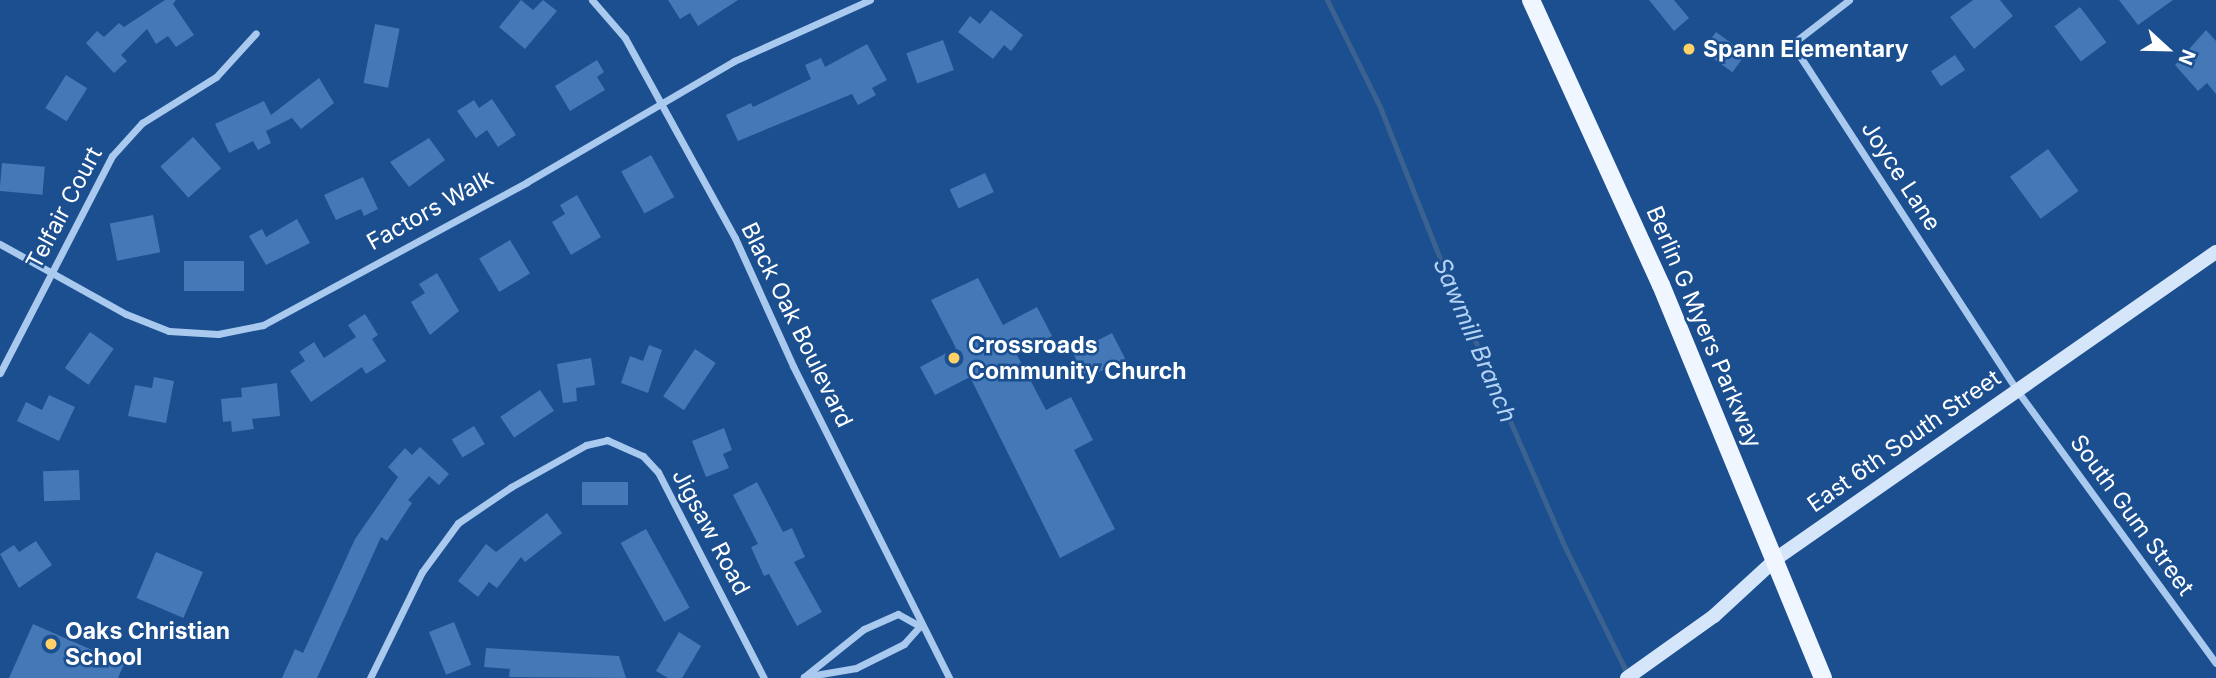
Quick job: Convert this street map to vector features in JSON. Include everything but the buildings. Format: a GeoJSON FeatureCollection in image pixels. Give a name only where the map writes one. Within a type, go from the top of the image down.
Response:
{"type":"FeatureCollection","features":[{"type":"Feature","properties":{"kind":"main road","name":"Berlin G Myers Parkway"},"geometry":{"type":"LineString","coordinates":[[1531,0],[1661,285],[1777,558],[1823,678]]}},
{"type":"Feature","properties":{"kind":"street","name":"Black Oak Boulevard"},"geometry":{"type":"LineString","coordinates":[[592,0],[625,38],[735,238],[793,366],[885,543],[920,626],[949,678]]}},
{"type":"Feature","properties":{"kind":"street","name":"Factors Walk"},"geometry":{"type":"LineString","coordinates":[[0,244],[52,274],[169,331],[218,334],[262,325],[527,182],[660,102],[686,92],[734,61],[870,0]]}},
{"type":"Feature","properties":{"kind":"street","name":"Joyce Lane"},"geometry":{"type":"LineString","coordinates":[[1849,0],[1792,44],[2016,389]]}},
{"type":"Feature","properties":{"kind":"street","name":"Telfair Court"},"geometry":{"type":"LineString","coordinates":[[0,373],[92,191],[124,140],[142,123],[216,77],[256,33]]}},
{"type":"Feature","properties":{"kind":"street","name":"East 6th South Street"},"geometry":{"type":"LineString","coordinates":[[1627,678],[1714,616],[1777,558],[2216,252]]}},
{"type":"Feature","properties":{"kind":"street","name":"South Gum Street"},"geometry":{"type":"LineString","coordinates":[[2016,389],[2216,663]]}},
{"type":"Feature","properties":{"kind":"street","name":"Jigsaw Road"},"geometry":{"type":"LineString","coordinates":[[370,678],[417,581],[458,523],[511,487],[586,445],[607,440],[643,456],[658,472],[764,678]]}},
{"type":"Feature","properties":{"kind":"street"},"geometry":{"type":"LineString","coordinates":[[898,614],[920,626],[904,644],[856,668],[803,677],[864,629],[898,614]]}},
{"type":"Feature","properties":{"kind":"waterway","name":"Sawmill Branch"},"geometry":{"type":"LineString","coordinates":[[1327,0],[1380,107],[1444,269],[1562,541],[1628,675]]}},
{"type":"Feature","properties":{"kind":"place","name":"Spann Elementary"},"geometry":{"type":"Point","coordinates":[1689,49]}},
{"type":"Feature","properties":{"kind":"place","name":"Crossroads Community Church"},"geometry":{"type":"Point","coordinates":[954,358]}},
{"type":"Feature","properties":{"kind":"place","name":"Oaks Christian School"},"geometry":{"type":"Point","coordinates":[51,644]}}]}
